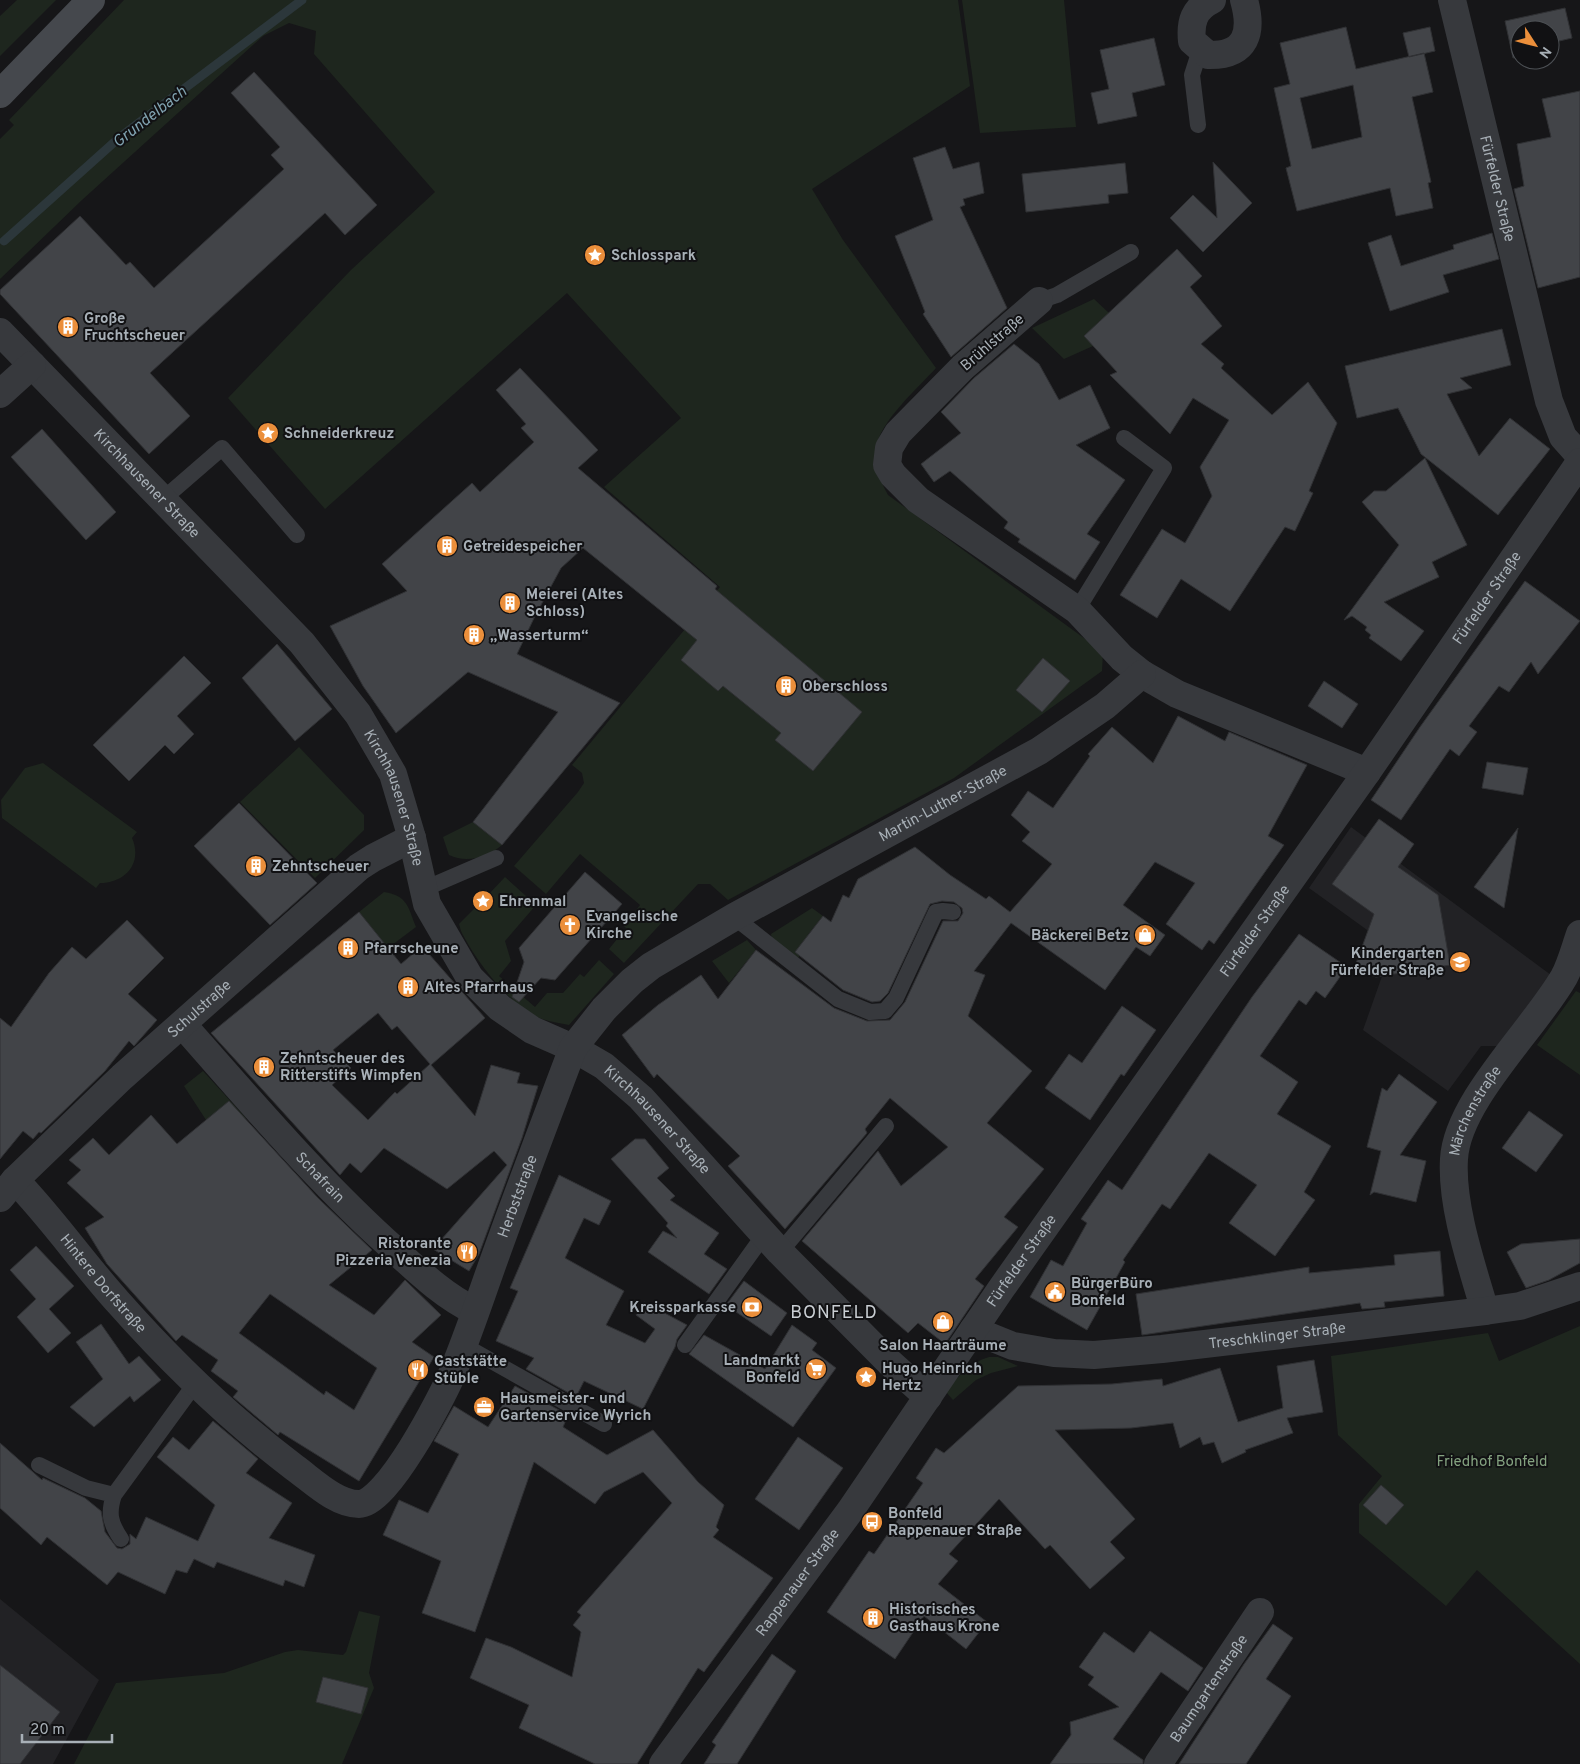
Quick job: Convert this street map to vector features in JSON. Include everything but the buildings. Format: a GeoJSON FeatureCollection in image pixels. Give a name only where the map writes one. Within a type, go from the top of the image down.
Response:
{"type":"FeatureCollection","features":[{"type":"Feature","properties":{"kind":"main road"},"geometry":{"type":"LineString","coordinates":[[0,94],[91,0]]}},
{"type":"Feature","properties":{"kind":"street"},"geometry":{"type":"LineString","coordinates":[[1212,0],[1196,12],[1191,27],[1192,41],[1200,50],[1208,55],[1221,56],[1234,51],[1246,38],[1249,20],[1244,0]]}},
{"type":"Feature","properties":{"kind":"street","name":"Fürfelder Straße"},"geometry":{"type":"LineString","coordinates":[[1452,0],[1549,401],[1563,437],[1580,456]]}},
{"type":"Feature","properties":{"kind":"street","name":"Brühlstraße"},"geometry":{"type":"LineString","coordinates":[[1039,301],[963,367],[920,408],[898,433],[889,448],[887,465],[899,483],[918,500],[1077,610]]}},
{"type":"Feature","properties":{"kind":"street","name":"Kirchhausener Straße"},"geometry":{"type":"LineString","coordinates":[[0,332],[302,643],[358,714],[393,774],[431,912],[470,978],[500,1008],[514,1018],[532,1030],[573,1048],[604,1066],[641,1098],[772,1244],[889,1362],[928,1397]]}},
{"type":"Feature","properties":{"kind":"street"},"geometry":{"type":"LineString","coordinates":[[0,394],[32,365]]}},
{"type":"Feature","properties":{"kind":"street","name":"Fürfelder Straße"},"geometry":{"type":"LineString","coordinates":[[928,1397],[973,1330],[1367,772],[1580,462]]}},
{"type":"Feature","properties":{"kind":"street"},"geometry":{"type":"LineString","coordinates":[[1077,610],[1122,658],[1142,674],[1176,694],[1367,772]]}},
{"type":"Feature","properties":{"kind":"street","name":"Martin-Luther-Straße"},"geometry":{"type":"LineString","coordinates":[[573,1048],[604,1009],[632,981],[693,940],[1039,752],[1105,706],[1142,674]]}},
{"type":"Feature","properties":{"kind":"street","name":"Schulstraße"},"geometry":{"type":"LineString","coordinates":[[8,1189],[122,1077],[359,868],[372,858],[412,838]]}},
{"type":"Feature","properties":{"kind":"street","name":"Märchenstraße"},"geometry":{"type":"LineString","coordinates":[[1485,1311],[1457,1205],[1454,1159],[1459,1133],[1475,1102],[1565,976],[1580,934]]}},
{"type":"Feature","properties":{"kind":"street","name":"Schafrain"},"geometry":{"type":"LineString","coordinates":[[183,1025],[349,1208],[426,1279],[456,1302],[475,1311]]}},
{"type":"Feature","properties":{"kind":"street","name":"Herbststraße"},"geometry":{"type":"LineString","coordinates":[[371,1502],[385,1487],[409,1452],[451,1376],[573,1048]]}},
{"type":"Feature","properties":{"kind":"street","name":"Hintere Dorfstraße"},"geometry":{"type":"LineString","coordinates":[[8,1189],[40,1205],[116,1300],[195,1384],[272,1450],[317,1484],[347,1502],[362,1504],[371,1502]]}},
{"type":"Feature","properties":{"kind":"street","name":"Treschklinger Straße"},"geometry":{"type":"LineString","coordinates":[[973,1330],[1013,1346],[1054,1353],[1094,1355],[1162,1349],[1485,1311],[1520,1306],[1580,1286]]}},
{"type":"Feature","properties":{"kind":"street","name":"Rappenauer Straße"},"geometry":{"type":"LineString","coordinates":[[664,1764],[801,1579],[928,1397]]}},
{"type":"Feature","properties":{"kind":"street","name":"Baumgartenstraße"},"geometry":{"type":"LineString","coordinates":[[1158,1764],[1260,1612]]}},
{"type":"Feature","properties":{"kind":"lane"},"geometry":{"type":"LineString","coordinates":[[1198,125],[1192,75],[1200,50]]}},
{"type":"Feature","properties":{"kind":"lane","name":"Brühlstraße"},"geometry":{"type":"LineString","coordinates":[[1039,301],[1057,295],[1131,252]]}},
{"type":"Feature","properties":{"kind":"lane"},"geometry":{"type":"LineString","coordinates":[[1077,610],[1164,468],[1124,438]]}},
{"type":"Feature","properties":{"kind":"lane"},"geometry":{"type":"LineString","coordinates":[[162,500],[222,448],[297,535]]}},
{"type":"Feature","properties":{"kind":"lane"},"geometry":{"type":"LineString","coordinates":[[424,889],[496,858]]}},
{"type":"Feature","properties":{"kind":"lane"},"geometry":{"type":"LineString","coordinates":[[734,917],[838,999],[870,1012],[885,1012],[896,998],[936,912],[953,912]]}},
{"type":"Feature","properties":{"kind":"lane"},"geometry":{"type":"LineString","coordinates":[[685,1345],[772,1244],[886,1126]]}},
{"type":"Feature","properties":{"kind":"lane"},"geometry":{"type":"LineString","coordinates":[[463,1345],[604,1424]]}},
{"type":"Feature","properties":{"kind":"lane"},"geometry":{"type":"LineString","coordinates":[[121,1539],[112,1526],[109,1510],[114,1495],[195,1384]]}},
{"type":"Feature","properties":{"kind":"lane"},"geometry":{"type":"LineString","coordinates":[[39,1465],[86,1488],[114,1495]]}},
{"type":"Feature","properties":{"kind":"shaded area","name":"Kindergarten Fürfelder Straße"},"geometry":{"type":"Polygon","coordinates":[[[1351,827],[1551,975],[1500,1046],[1481,1046],[1448,1091],[1363,1030],[1392,948],[1309,888],[1351,827]]]}},
{"type":"Feature","properties":{"kind":"shaded area"},"geometry":{"type":"Polygon","coordinates":[[[0,1599],[99,1680],[53,1764],[0,1764],[0,1599]]]}},
{"type":"Feature","properties":{"kind":"green space"},"geometry":{"type":"Polygon","coordinates":[[[17,0],[56,0],[0,56],[0,16],[17,0]]]}},
{"type":"Feature","properties":{"kind":"green space"},"geometry":{"type":"Polygon","coordinates":[[[124,0],[958,0],[970,86],[812,189],[843,240],[936,368],[892,416],[879,438],[875,454],[876,466],[888,495],[1103,652],[1102,671],[954,778],[728,900],[710,884],[698,884],[624,963],[609,949],[626,928],[624,926],[640,905],[580,854],[546,894],[514,866],[584,783],[582,773],[572,765],[720,587],[604,487],[681,418],[567,293],[325,509],[228,398],[351,270],[435,192],[314,54],[316,31],[289,23],[263,36],[82,200],[0,279],[0,139],[14,125],[9,120],[124,0]]]}},
{"type":"Feature","properties":{"kind":"green space"},"geometry":{"type":"Polygon","coordinates":[[[962,0],[1064,0],[1076,127],[980,133],[962,0]]]}},
{"type":"Feature","properties":{"kind":"green space"},"geometry":{"type":"Polygon","coordinates":[[[1094,299],[1109,313],[1093,346],[1064,359],[1032,328],[1094,299]]]}},
{"type":"Feature","properties":{"kind":"green space"},"geometry":{"type":"Polygon","coordinates":[[[299,747],[364,815],[364,830],[315,878],[240,802],[299,747]]]}},
{"type":"Feature","properties":{"kind":"green space"},"geometry":{"type":"Polygon","coordinates":[[[43,763],[137,832],[132,838],[135,847],[133,863],[130,870],[124,875],[109,882],[100,883],[96,888],[2,818],[1,800],[25,768],[43,763]]]}},
{"type":"Feature","properties":{"kind":"green space"},"geometry":{"type":"Polygon","coordinates":[[[473,822],[502,845],[490,853],[477,858],[463,859],[449,855],[443,837],[473,822]]]}},
{"type":"Feature","properties":{"kind":"green space"},"geometry":{"type":"Polygon","coordinates":[[[505,877],[536,905],[505,941],[511,961],[499,976],[535,1007],[547,993],[563,993],[580,974],[584,977],[599,960],[614,974],[569,1025],[542,1019],[518,1005],[495,982],[467,943],[461,931],[459,924],[477,906],[481,909],[491,899],[487,896],[505,877]]]}},
{"type":"Feature","properties":{"kind":"green space"},"geometry":{"type":"Polygon","coordinates":[[[384,892],[398,896],[403,900],[409,908],[416,927],[388,948],[359,912],[384,892]]]}},
{"type":"Feature","properties":{"kind":"green space"},"geometry":{"type":"Polygon","coordinates":[[[812,908],[823,916],[807,936],[811,940],[798,958],[772,939],[771,934],[812,908]]]}},
{"type":"Feature","properties":{"kind":"green space"},"geometry":{"type":"Polygon","coordinates":[[[747,940],[756,950],[729,983],[712,961],[747,940]]]}},
{"type":"Feature","properties":{"kind":"green space"},"geometry":{"type":"Polygon","coordinates":[[[1576,991],[1580,993],[1580,1075],[1537,1045],[1576,991]]]}},
{"type":"Feature","properties":{"kind":"green space"},"geometry":{"type":"Polygon","coordinates":[[[203,1071],[246,1118],[236,1126],[206,1120],[184,1086],[203,1071]]]}},
{"type":"Feature","properties":{"kind":"green space","name":"Friedhof Bonfeld"},"geometry":{"type":"Polygon","coordinates":[[[1580,1326],[1580,1664],[1477,1570],[1446,1606],[1359,1533],[1359,1504],[1382,1476],[1338,1435],[1331,1356],[1488,1333],[1499,1361],[1580,1326]]]}},
{"type":"Feature","properties":{"kind":"green space"},"geometry":{"type":"Polygon","coordinates":[[[989,1357],[998,1357],[1018,1366],[991,1373],[976,1380],[953,1400],[946,1392],[955,1381],[970,1366],[989,1357]]]}},
{"type":"Feature","properties":{"kind":"green space"},"geometry":{"type":"Polygon","coordinates":[[[359,1611],[380,1616],[369,1673],[374,1688],[342,1764],[74,1764],[116,1683],[224,1673],[285,1652],[298,1650],[343,1655],[346,1652],[359,1611]]]}},
{"type":"Feature","properties":{"kind":"waterway","name":"Grundelbach"},"geometry":{"type":"LineString","coordinates":[[4,241],[120,137],[302,0]]}},
{"type":"Feature","properties":{"kind":"place","name":"Schlosspark"},"geometry":{"type":"Point","coordinates":[595,255]}},
{"type":"Feature","properties":{"kind":"place","name":"Große Fruchtscheuer"},"geometry":{"type":"Point","coordinates":[68,327]}},
{"type":"Feature","properties":{"kind":"place","name":"Schneiderkreuz"},"geometry":{"type":"Point","coordinates":[268,433]}},
{"type":"Feature","properties":{"kind":"place","name":"Getreidespeicher"},"geometry":{"type":"Point","coordinates":[447,546]}},
{"type":"Feature","properties":{"kind":"place","name":"Meierei (Altes Schloss)"},"geometry":{"type":"Point","coordinates":[510,603]}},
{"type":"Feature","properties":{"kind":"place","name":"„Wasserturm“"},"geometry":{"type":"Point","coordinates":[474,635]}},
{"type":"Feature","properties":{"kind":"place","name":"Oberschloss"},"geometry":{"type":"Point","coordinates":[786,686]}},
{"type":"Feature","properties":{"kind":"place","name":"Zehntscheuer"},"geometry":{"type":"Point","coordinates":[256,866]}},
{"type":"Feature","properties":{"kind":"place","name":"Ehrenmal"},"geometry":{"type":"Point","coordinates":[483,901]}},
{"type":"Feature","properties":{"kind":"place","name":"Evangelische Kirche"},"geometry":{"type":"Point","coordinates":[570,925]}},
{"type":"Feature","properties":{"kind":"place","name":"Bäckerei Betz"},"geometry":{"type":"Point","coordinates":[1145,935]}},
{"type":"Feature","properties":{"kind":"place","name":"Pfarrscheune"},"geometry":{"type":"Point","coordinates":[348,948]}},
{"type":"Feature","properties":{"kind":"place","name":"Kindergarten Fürfelder Straße"},"geometry":{"type":"Point","coordinates":[1460,962]}},
{"type":"Feature","properties":{"kind":"place","name":"Altes Pfarrhaus"},"geometry":{"type":"Point","coordinates":[408,987]}},
{"type":"Feature","properties":{"kind":"place","name":"Zehntscheuer des Ritterstifts Wimpfen"},"geometry":{"type":"Point","coordinates":[264,1067]}},
{"type":"Feature","properties":{"kind":"place","name":"Ristorante Pizzeria Venezia"},"geometry":{"type":"Point","coordinates":[467,1252]}},
{"type":"Feature","properties":{"kind":"place","name":"BürgerBüro Bonfeld"},"geometry":{"type":"Point","coordinates":[1055,1292]}},
{"type":"Feature","properties":{"kind":"place","name":"Kreissparkasse"},"geometry":{"type":"Point","coordinates":[752,1307]}},
{"type":"Feature","properties":{"kind":"place","name":"Salon Haarträume"},"geometry":{"type":"Point","coordinates":[943,1322]}},
{"type":"Feature","properties":{"kind":"place","name":"Landmarkt Bonfeld"},"geometry":{"type":"Point","coordinates":[816,1369]}},
{"type":"Feature","properties":{"kind":"place","name":"Gaststätte Stüble"},"geometry":{"type":"Point","coordinates":[418,1370]}},
{"type":"Feature","properties":{"kind":"place","name":"Hugo Heinrich Hertz"},"geometry":{"type":"Point","coordinates":[866,1377]}},
{"type":"Feature","properties":{"kind":"place","name":"Hausmeister- und Gartenservice Wyrich"},"geometry":{"type":"Point","coordinates":[484,1407]}},
{"type":"Feature","properties":{"kind":"place","name":"Bonfeld Rappenauer Straße"},"geometry":{"type":"Point","coordinates":[872,1522]}},
{"type":"Feature","properties":{"kind":"place","name":"Historisches Gasthaus Krone"},"geometry":{"type":"Point","coordinates":[873,1618]}},
{"type":"Feature","properties":{"kind":"district","name":"BONFELD"},"geometry":{"type":"Point","coordinates":[834,1312]}}]}
